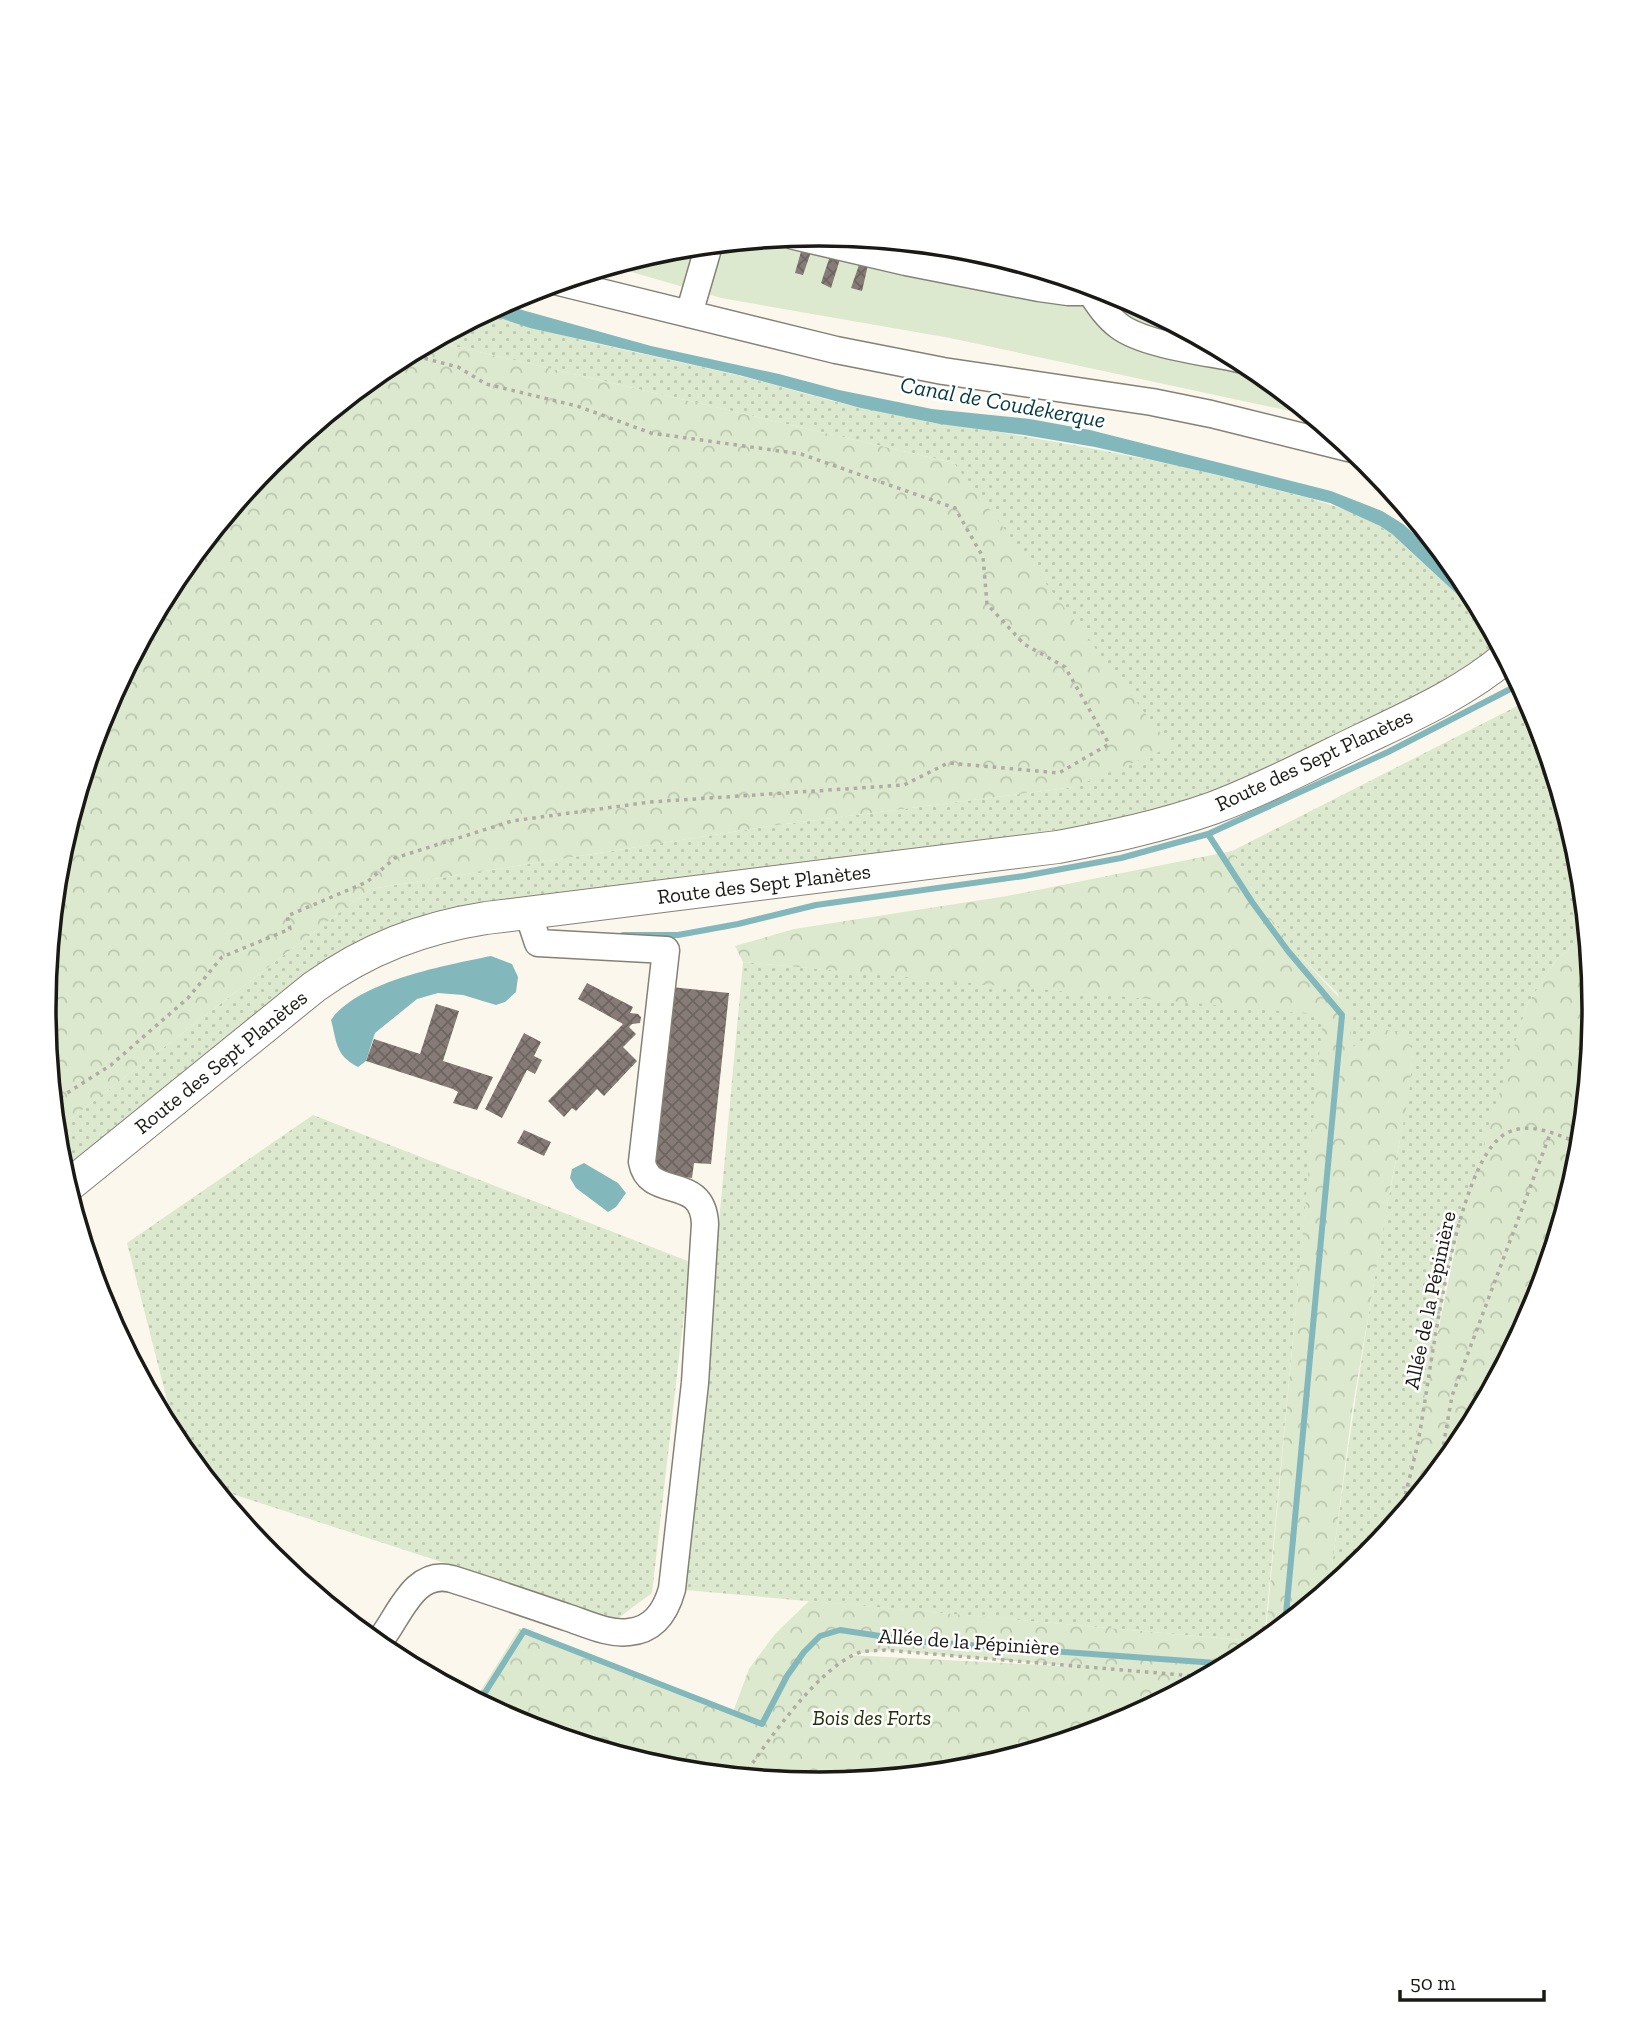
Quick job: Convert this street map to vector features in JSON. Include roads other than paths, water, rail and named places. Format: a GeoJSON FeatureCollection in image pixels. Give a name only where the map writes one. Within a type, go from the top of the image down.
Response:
{"type":"FeatureCollection","features":[{"type":"Feature","properties":{"kind":"main road","name":"Route des Sept Planètes"},"geometry":{"type":"LineString","coordinates":[[76,1180],[300,997],[347,964],[402,938],[434,928],[528,913],[1047,848],[1141,830],[1215,807],[1298,770],[1446,698],[1498,663]]}},
{"type":"Feature","properties":{"kind":"street"},"geometry":{"type":"LineString","coordinates":[[841,247],[1039,288],[1072,289]]}},
{"type":"Feature","properties":{"kind":"street"},"geometry":{"type":"LineString","coordinates":[[688,313],[705,255]]}},
{"type":"Feature","properties":{"kind":"street"},"geometry":{"type":"LineString","coordinates":[[575,286],[896,363],[1164,404],[1332,444]]}},
{"type":"Feature","properties":{"kind":"street"},"geometry":{"type":"LineString","coordinates":[[1105,302],[1112,320],[1136,335],[1205,351]]}},
{"type":"Feature","properties":{"kind":"street"},"geometry":{"type":"LineString","coordinates":[[384,1635],[414,1591],[426,1581],[440,1577],[620,1632],[635,1631],[650,1624],[667,1606],[673,1579],[695,1383],[705,1224],[704,1210],[697,1199],[687,1191],[652,1180],[643,1167],[666,950],[538,943],[528,913]]}},
{"type":"Feature","properties":{"kind":"water"},"geometry":{"type":"Polygon","coordinates":[[[517,309],[651,346],[839,390],[932,409],[1030,419],[1090,430],[1331,491],[1382,511],[1403,524],[1424,545],[1461,598],[1392,534],[1330,503],[1095,447],[940,424],[861,408],[739,375],[530,328],[498,317],[517,309]]]}},
{"type":"Feature","properties":{"kind":"water"},"geometry":{"type":"Polygon","coordinates":[[[491,956],[512,964],[518,977],[516,992],[505,1002],[496,1005],[463,995],[438,993],[417,999],[375,1033],[366,1061],[358,1067],[341,1053],[331,1020],[344,1006],[361,995],[428,970],[491,956]]]}},
{"type":"Feature","properties":{"kind":"water"},"geometry":{"type":"Polygon","coordinates":[[[584,1163],[618,1183],[626,1193],[616,1207],[608,1212],[576,1188],[570,1178],[572,1169],[584,1163]]]}},
{"type":"Feature","properties":{"kind":"waterway"},"geometry":{"type":"LineString","coordinates":[[623,935],[678,935],[816,905],[1024,876],[1121,858],[1208,834],[1388,752],[1511,689]]}},
{"type":"Feature","properties":{"kind":"waterway"},"geometry":{"type":"LineString","coordinates":[[1208,834],[1288,951],[1342,1015],[1286,1611]]}},
{"type":"Feature","properties":{"kind":"waterway"},"geometry":{"type":"LineString","coordinates":[[484,1694],[524,1631],[762,1724],[787,1676],[804,1652],[820,1636],[840,1630],[913,1641],[1212,1663]]}},
{"type":"Feature","properties":{"kind":"water label","name":"Canal de Coudekerque"},"geometry":{"type":"Point","coordinates":[1003,402]}},
{"type":"Feature","properties":{"kind":"park label","name":"Bois des Forts"},"geometry":{"type":"Point","coordinates":[872,1718]}}]}
